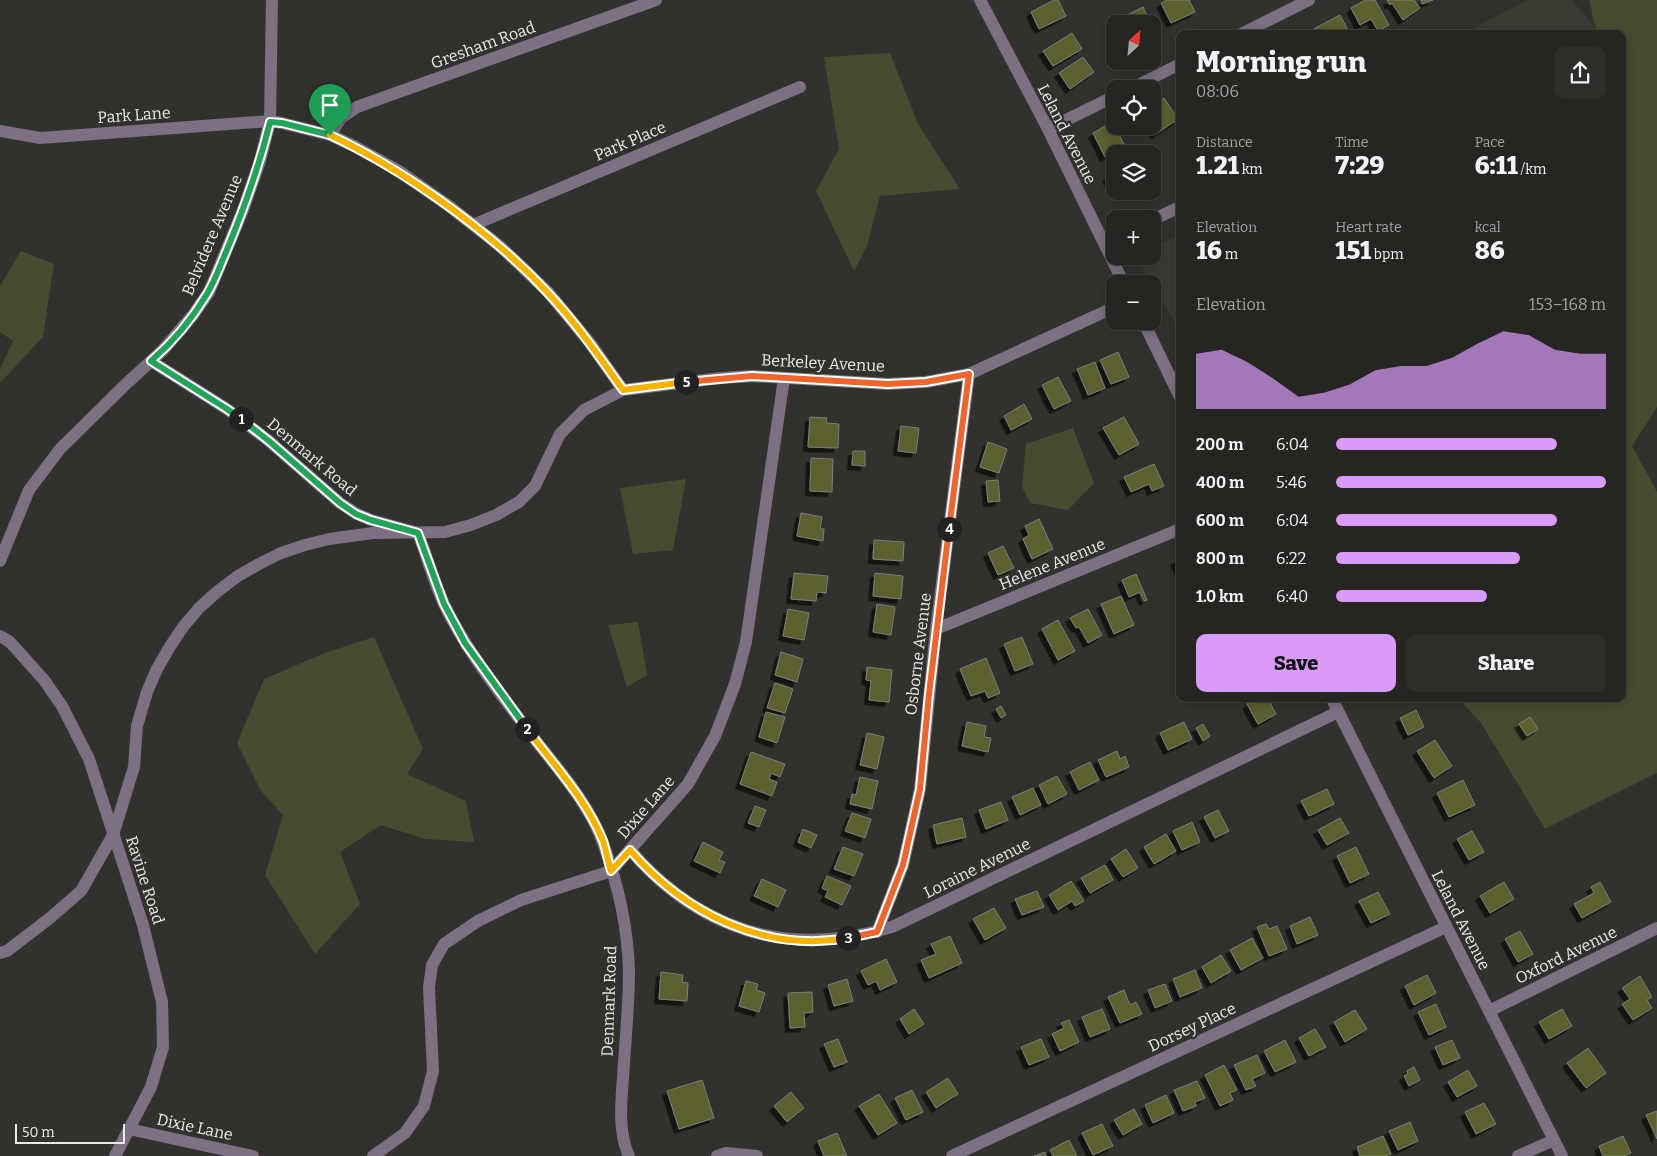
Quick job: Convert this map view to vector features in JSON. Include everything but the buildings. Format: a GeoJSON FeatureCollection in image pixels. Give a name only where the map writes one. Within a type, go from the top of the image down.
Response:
{"type":"FeatureCollection","features":[{"type":"Feature","properties":{"kind":"street","name":"Belvidere Avenue"},"geometry":{"type":"LineString","coordinates":[[0,561],[30,490],[60,449],[162,351],[193,316],[209,292],[244,210],[260,162],[270,122],[272,0]]}},
{"type":"Feature","properties":{"kind":"street","name":"Gresham Road"},"geometry":{"type":"LineString","coordinates":[[330,135],[341,118],[357,107],[656,0]]}},
{"type":"Feature","properties":{"kind":"street","name":"Leland Avenue"},"geometry":{"type":"LineString","coordinates":[[980,0],[1048,130],[1106,234]]}},
{"type":"Feature","properties":{"kind":"street"},"geometry":{"type":"LineString","coordinates":[[1249,30],[1309,0]]}},
{"type":"Feature","properties":{"kind":"street"},"geometry":{"type":"LineString","coordinates":[[1148,80],[1176,66]]}},
{"type":"Feature","properties":{"kind":"street","name":"Park Place"},"geometry":{"type":"LineString","coordinates":[[473,225],[800,87]]}},
{"type":"Feature","properties":{"kind":"street"},"geometry":{"type":"LineString","coordinates":[[1048,130],[1106,101]]}},
{"type":"Feature","properties":{"kind":"street","name":"Park Lane"},"geometry":{"type":"LineString","coordinates":[[0,131],[40,138],[270,122],[282,123],[330,135],[399,171],[449,206],[501,247],[548,292],[590,343],[623,390]]}},
{"type":"Feature","properties":{"kind":"street"},"geometry":{"type":"LineString","coordinates":[[1161,216],[1176,209]]}},
{"type":"Feature","properties":{"kind":"street","name":"Berkeley Avenue"},"geometry":{"type":"LineString","coordinates":[[0,953],[7,951],[82,891],[114,836],[134,767],[137,726],[156,669],[183,627],[199,608],[238,576],[289,550],[321,541],[366,534],[445,532],[471,525],[496,515],[519,502],[535,486],[560,434],[584,410],[623,390],[752,376],[888,384],[926,382],[969,374],[1106,311]]}},
{"type":"Feature","properties":{"kind":"street"},"geometry":{"type":"LineString","coordinates":[[1147,330],[1176,389]]}},
{"type":"Feature","properties":{"kind":"street","name":"Denmark Road"},"geometry":{"type":"LineString","coordinates":[[151,361],[227,409],[269,441],[340,503],[356,514],[418,533],[444,604],[465,643],[524,726],[577,795],[590,816],[603,842],[621,905],[628,943],[629,974],[621,1114],[626,1149],[629,1156]]}},
{"type":"Feature","properties":{"kind":"street","name":"Osborne Avenue"},"geometry":{"type":"LineString","coordinates":[[877,932],[903,865],[920,789],[936,629],[969,374]]}},
{"type":"Feature","properties":{"kind":"street","name":"Dixie Lane"},"geometry":{"type":"LineString","coordinates":[[611,871],[688,784],[715,736],[735,684],[746,642],[784,378]]}},
{"type":"Feature","properties":{"kind":"street","name":"Helene Avenue"},"geometry":{"type":"LineString","coordinates":[[936,629],[1176,531]]}},
{"type":"Feature","properties":{"kind":"street","name":"Ravine Road"},"geometry":{"type":"LineString","coordinates":[[0,636],[10,642],[44,680],[62,706],[89,759],[143,925],[162,1002],[163,1047],[151,1087],[115,1156]]}},
{"type":"Feature","properties":{"kind":"street","name":"Leland Avenue"},"geometry":{"type":"LineString","coordinates":[[1333,702],[1562,1156]]}},
{"type":"Feature","properties":{"kind":"street","name":"Loraine Avenue"},"geometry":{"type":"LineString","coordinates":[[630,850],[646,868],[682,900],[725,923],[748,931],[788,939],[820,941],[844,939],[892,927],[1338,712]]}},
{"type":"Feature","properties":{"kind":"street"},"geometry":{"type":"LineString","coordinates":[[373,1156],[405,1133],[424,1106],[433,1071],[429,988],[432,964],[444,944],[478,921],[521,900],[611,871]]}},
{"type":"Feature","properties":{"kind":"street","name":"Dorsey Place"},"geometry":{"type":"LineString","coordinates":[[952,1156],[1446,927]]}},
{"type":"Feature","properties":{"kind":"street","name":"Oxford Avenue"},"geometry":{"type":"LineString","coordinates":[[1489,1011],[1657,928]]}},
{"type":"Feature","properties":{"kind":"street","name":"Dixie Lane"},"geometry":{"type":"LineString","coordinates":[[129,1129],[253,1156]]}},
{"type":"Feature","properties":{"kind":"street"},"geometry":{"type":"LineString","coordinates":[[1518,1156],[1554,1140]]}},
{"type":"Feature","properties":{"kind":"street"},"geometry":{"type":"LineString","coordinates":[[717,1156],[726,1153],[757,1156]]}},
{"type":"Feature","properties":{"kind":"shaded area"},"geometry":{"type":"Polygon","coordinates":[[[1528,0],[1572,0],[1598,30],[1470,30],[1528,0]]]}},
{"type":"Feature","properties":{"kind":"shaded area"},"geometry":{"type":"Polygon","coordinates":[[[1176,237],[1176,325],[1161,299],[1161,275],[1147,275],[1141,265],[1161,265],[1161,242],[1176,237]]]}},
{"type":"Feature","properties":{"kind":"green space"},"geometry":{"type":"Polygon","coordinates":[[[1589,0],[1657,0],[1657,407],[1632,446],[1657,492],[1657,773],[1545,829],[1481,723],[1462,702],[1626,702],[1626,30],[1596,30],[1589,0]]]}},
{"type":"Feature","properties":{"kind":"green space"},"geometry":{"type":"Polygon","coordinates":[[[890,53],[918,124],[960,189],[880,196],[867,246],[854,271],[816,191],[839,149],[824,57],[890,53]]]}},
{"type":"Feature","properties":{"kind":"green space"},"geometry":{"type":"Polygon","coordinates":[[[21,251],[54,264],[43,337],[0,383],[0,369],[13,341],[0,332],[0,286],[21,251]]]}},
{"type":"Feature","properties":{"kind":"green space"},"geometry":{"type":"Polygon","coordinates":[[[1073,428],[1094,483],[1068,510],[1030,503],[1022,487],[1026,444],[1073,428]]]}},
{"type":"Feature","properties":{"kind":"green space"},"geometry":{"type":"Polygon","coordinates":[[[686,479],[673,550],[633,554],[620,488],[686,479]]]}},
{"type":"Feature","properties":{"kind":"green space"},"geometry":{"type":"Polygon","coordinates":[[[638,622],[647,675],[627,687],[608,625],[638,622]]]}},
{"type":"Feature","properties":{"kind":"green space"},"geometry":{"type":"Polygon","coordinates":[[[374,637],[423,749],[407,774],[466,801],[474,842],[425,839],[381,825],[340,852],[360,904],[315,954],[265,875],[283,815],[261,791],[237,743],[264,679],[325,653],[374,637]]]}},
{"type":"Feature","properties":{"kind":"route"},"geometry":{"type":"LineString","coordinates":[[270,122],[282,123],[330,135],[399,171],[449,206],[501,247],[548,292],[590,343],[623,390],[752,376],[888,384],[926,382],[969,374],[936,629],[920,789],[903,865],[877,932],[844,939],[820,941],[772,937],[725,923],[682,900],[663,885],[630,850],[611,871],[603,842],[577,795],[524,726],[465,643],[444,604],[418,533],[356,514],[340,503],[269,441],[227,409],[151,361],[193,316],[209,292],[244,210],[260,162],[270,122]]}}]}
